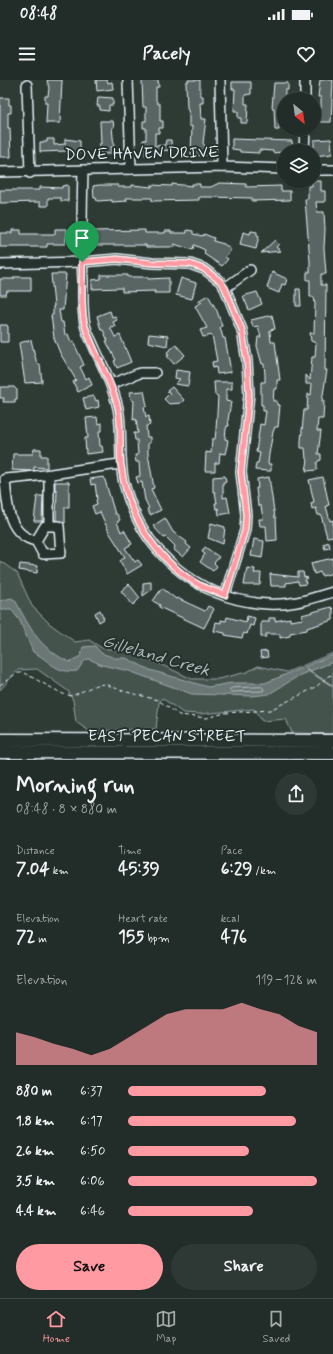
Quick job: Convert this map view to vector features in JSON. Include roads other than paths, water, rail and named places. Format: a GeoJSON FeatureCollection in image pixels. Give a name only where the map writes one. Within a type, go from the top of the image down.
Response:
{"type":"FeatureCollection","features":[{"type":"Feature","properties":{"kind":"main road","name":"EAST PECAN STREET"},"geometry":{"type":"LineString","coordinates":[[0,740],[76,751],[310,756],[333,753]]}},
{"type":"Feature","properties":{"kind":"main road","name":"EAST PECAN STREET"},"geometry":{"type":"LineString","coordinates":[[0,752],[76,751],[333,741]]}},
{"type":"Feature","properties":{"kind":"street"},"geometry":{"type":"LineString","coordinates":[[128,80],[131,169]]}},
{"type":"Feature","properties":{"kind":"street"},"geometry":{"type":"LineString","coordinates":[[220,80],[222,167]]}},
{"type":"Feature","properties":{"kind":"street"},"geometry":{"type":"LineString","coordinates":[[305,80],[305,92]]}},
{"type":"Feature","properties":{"kind":"street"},"geometry":{"type":"LineString","coordinates":[[27,85],[30,172]]}},
{"type":"Feature","properties":{"kind":"street","name":"DOVE HAVEN DRIVE"},"geometry":{"type":"LineString","coordinates":[[0,172],[222,167],[277,169]]}},
{"type":"Feature","properties":{"kind":"street"},"geometry":{"type":"LineString","coordinates":[[83,170],[82,262],[85,325],[111,384],[118,409],[121,464],[124,482],[131,508],[139,526],[154,546],[171,564],[195,583],[225,595],[244,601],[268,604],[292,603],[333,592]]}},
{"type":"Feature","properties":{"kind":"street"},"geometry":{"type":"LineString","coordinates":[[321,170],[333,170]]}},
{"type":"Feature","properties":{"kind":"street"},"geometry":{"type":"LineString","coordinates":[[0,264],[82,262],[117,259],[152,263],[190,264],[204,269],[220,281],[225,288],[242,330],[247,361],[249,394],[241,472],[246,515],[245,530],[225,595]]}},
{"type":"Feature","properties":{"kind":"street"},"geometry":{"type":"LineString","coordinates":[[225,288],[250,270]]}},
{"type":"Feature","properties":{"kind":"street"},"geometry":{"type":"LineString","coordinates":[[111,384],[140,373],[155,373]]}},
{"type":"Feature","properties":{"kind":"street"},"geometry":{"type":"LineString","coordinates":[[36,542],[45,526],[59,526],[61,553],[43,554],[36,542],[28,540],[12,523],[8,512],[5,479],[49,475],[82,468],[121,464]]}},
{"type":"Feature","properties":{"kind":"street"},"geometry":{"type":"LineString","coordinates":[[49,475],[49,526]]}},
{"type":"Feature","properties":{"kind":"water"},"geometry":{"type":"Polygon","coordinates":[[[11,598],[15,600],[25,619],[42,643],[58,656],[69,662],[81,656],[83,647],[95,646],[101,653],[115,658],[126,658],[150,670],[208,687],[232,683],[265,683],[333,655],[333,662],[300,675],[269,694],[252,696],[192,694],[129,671],[102,665],[89,659],[85,660],[77,671],[63,670],[53,666],[33,652],[20,621],[11,609],[0,609],[0,601],[11,598]]]}},
{"type":"Feature","properties":{"kind":"waterway"},"geometry":{"type":"LineString","coordinates":[[307,670],[333,686]]}},
{"type":"Feature","properties":{"kind":"water label","name":"Gilleland Creek"},"geometry":{"type":"Point","coordinates":[156,656]}}]}
